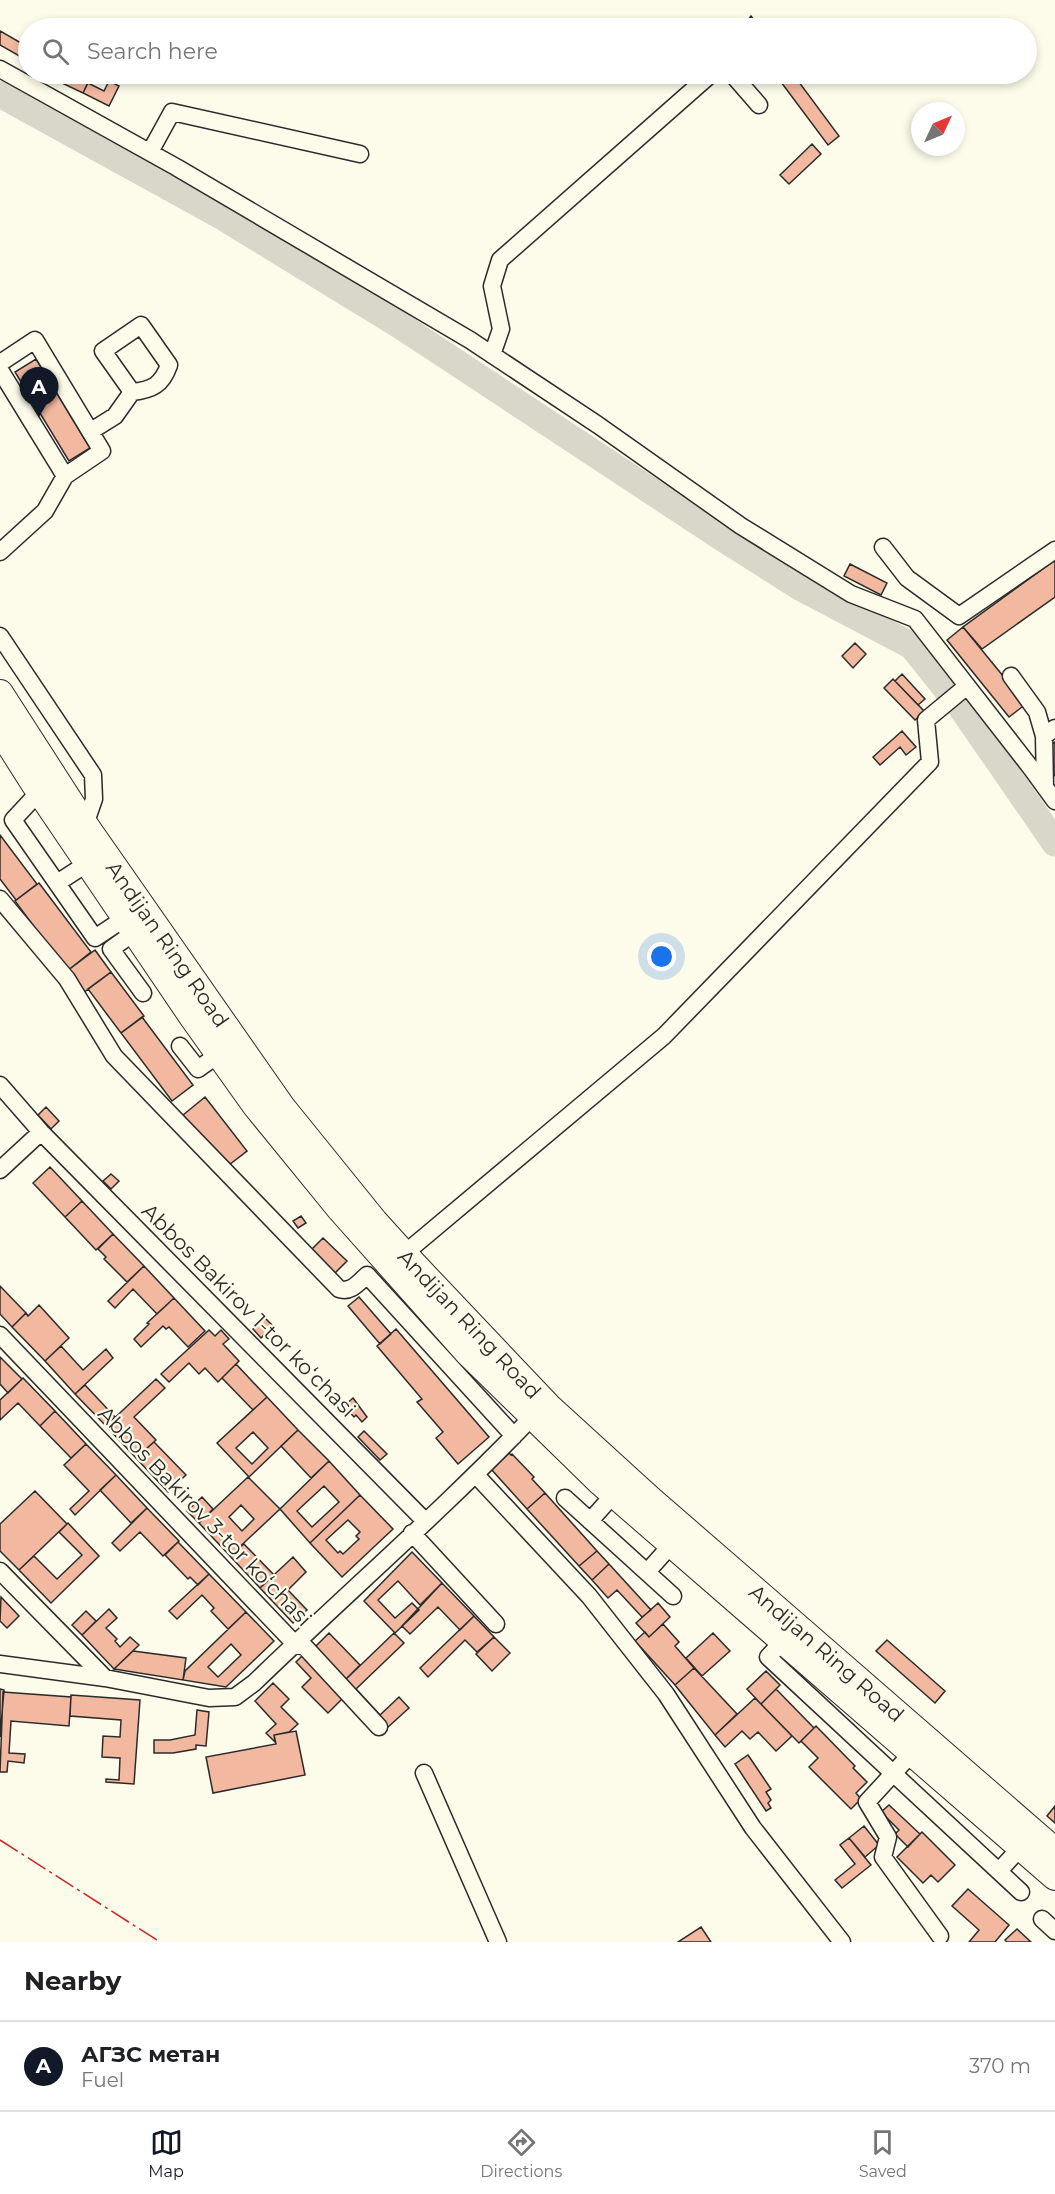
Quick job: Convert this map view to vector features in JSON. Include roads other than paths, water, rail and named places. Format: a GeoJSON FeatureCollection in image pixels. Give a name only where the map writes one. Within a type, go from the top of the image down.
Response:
{"type":"FeatureCollection","features":[{"type":"Feature","properties":{"kind":"highway","name":"Andijan Ring Road"},"geometry":{"type":"LineString","coordinates":[[0,693],[85,825],[282,1107],[375,1222],[385,1263],[650,1498],[1055,1851]]}},
{"type":"Feature","properties":{"kind":"highway","name":"Andijan Ring Road"},"geometry":{"type":"LineString","coordinates":[[0,730],[39,792],[219,1054],[262,1113],[385,1263],[469,1354],[614,1494],[1055,1877]]}},
{"type":"Feature","properties":{"kind":"street"},"geometry":{"type":"LineString","coordinates":[[0,69],[18,79]]}},
{"type":"Feature","properties":{"kind":"street"},"geometry":{"type":"LineString","coordinates":[[27,84],[150,152],[492,355],[598,425],[741,526],[851,594],[915,619],[965,688],[1050,795]]}},
{"type":"Feature","properties":{"kind":"street"},"geometry":{"type":"LineString","coordinates":[[492,355],[501,329],[492,286],[500,260],[700,84]]}},
{"type":"Feature","properties":{"kind":"street"},"geometry":{"type":"LineString","coordinates":[[741,84],[759,105]]}},
{"type":"Feature","properties":{"kind":"street"},"geometry":{"type":"LineString","coordinates":[[150,152],[172,112],[360,154]]}},
{"type":"Feature","properties":{"kind":"street"},"geometry":{"type":"LineString","coordinates":[[0,363],[35,340],[102,451],[65,476],[45,511],[0,552]]}},
{"type":"Feature","properties":{"kind":"street"},"geometry":{"type":"LineString","coordinates":[[0,370],[65,476]]}},
{"type":"Feature","properties":{"kind":"street"},"geometry":{"type":"LineString","coordinates":[[91,431],[115,416],[132,393]]}},
{"type":"Feature","properties":{"kind":"street"},"geometry":{"type":"LineString","coordinates":[[883,547],[907,578],[959,616],[1055,550]]}},
{"type":"Feature","properties":{"kind":"street"},"geometry":{"type":"LineString","coordinates":[[0,636],[93,775],[94,799],[85,825]]}},
{"type":"Feature","properties":{"kind":"street"},"geometry":{"type":"LineString","coordinates":[[1011,676],[1049,732],[1050,795]]}},
{"type":"Feature","properties":{"kind":"street"},"geometry":{"type":"LineString","coordinates":[[0,899],[67,980],[114,1056],[339,1289],[351,1290],[664,1036],[930,762],[926,720],[965,688]]}},
{"type":"Feature","properties":{"kind":"street"},"geometry":{"type":"LineString","coordinates":[[39,792],[13,820],[95,938],[130,925]]}},
{"type":"Feature","properties":{"kind":"street"},"geometry":{"type":"LineString","coordinates":[[57,884],[88,863]]}},
{"type":"Feature","properties":{"kind":"street"},"geometry":{"type":"LineString","coordinates":[[130,925],[111,949],[143,993]]}},
{"type":"Feature","properties":{"kind":"street"},"geometry":{"type":"LineString","coordinates":[[180,1046],[198,1069],[219,1054]]}},
{"type":"Feature","properties":{"kind":"street","name":"Abbos Bakirov 1-tor koʻchasi"},"geometry":{"type":"LineString","coordinates":[[0,1085],[41,1132],[425,1521]]}},
{"type":"Feature","properties":{"kind":"street"},"geometry":{"type":"LineString","coordinates":[[0,1170],[41,1132]]}},
{"type":"Feature","properties":{"kind":"street"},"geometry":{"type":"LineString","coordinates":[[385,1263],[514,1436]]}},
{"type":"Feature","properties":{"kind":"street","name":"Abbos Bakirov 3-tor koʻchasi"},"geometry":{"type":"LineString","coordinates":[[0,1335],[295,1644],[305,1647],[379,1727]]}},
{"type":"Feature","properties":{"kind":"street"},"geometry":{"type":"LineString","coordinates":[[0,1664],[105,1678],[209,1698],[235,1697],[254,1683],[476,1475],[533,1416]]}},
{"type":"Feature","properties":{"kind":"street"},"geometry":{"type":"LineString","coordinates":[[476,1475],[589,1596],[652,1676],[753,1828],[842,1942]]}},
{"type":"Feature","properties":{"kind":"street"},"geometry":{"type":"LineString","coordinates":[[590,1521],[614,1494]]}},
{"type":"Feature","properties":{"kind":"street"},"geometry":{"type":"LineString","coordinates":[[565,1498],[673,1596]]}},
{"type":"Feature","properties":{"kind":"street"},"geometry":{"type":"LineString","coordinates":[[412,1533],[496,1624]]}},
{"type":"Feature","properties":{"kind":"street"},"geometry":{"type":"LineString","coordinates":[[647,1572],[672,1544]]}},
{"type":"Feature","properties":{"kind":"street"},"geometry":{"type":"LineString","coordinates":[[0,1571],[105,1678]]}},
{"type":"Feature","properties":{"kind":"street"},"geometry":{"type":"LineString","coordinates":[[783,1641],[768,1657],[1021,1892]]}},
{"type":"Feature","properties":{"kind":"street"},"geometry":{"type":"LineString","coordinates":[[912,1753],[867,1802],[888,1837],[883,1857],[940,1936]]}},
{"type":"Feature","properties":{"kind":"street"},"geometry":{"type":"LineString","coordinates":[[424,1773],[498,1942]]}},
{"type":"Feature","properties":{"kind":"street"},"geometry":{"type":"LineString","coordinates":[[999,1871],[1021,1847]]}},
{"type":"Feature","properties":{"kind":"street"},"geometry":{"type":"LineString","coordinates":[[1042,1919],[1055,1931]]}},
{"type":"Feature","properties":{"kind":"waterway"},"geometry":{"type":"LineString","coordinates":[[0,94],[223,217],[401,326],[800,587],[912,646],[961,707],[1055,843]]}},
{"type":"Feature","properties":{"kind":"place","name":"АГЗС метан"},"geometry":{"type":"Point","coordinates":[39,417]}}]}
